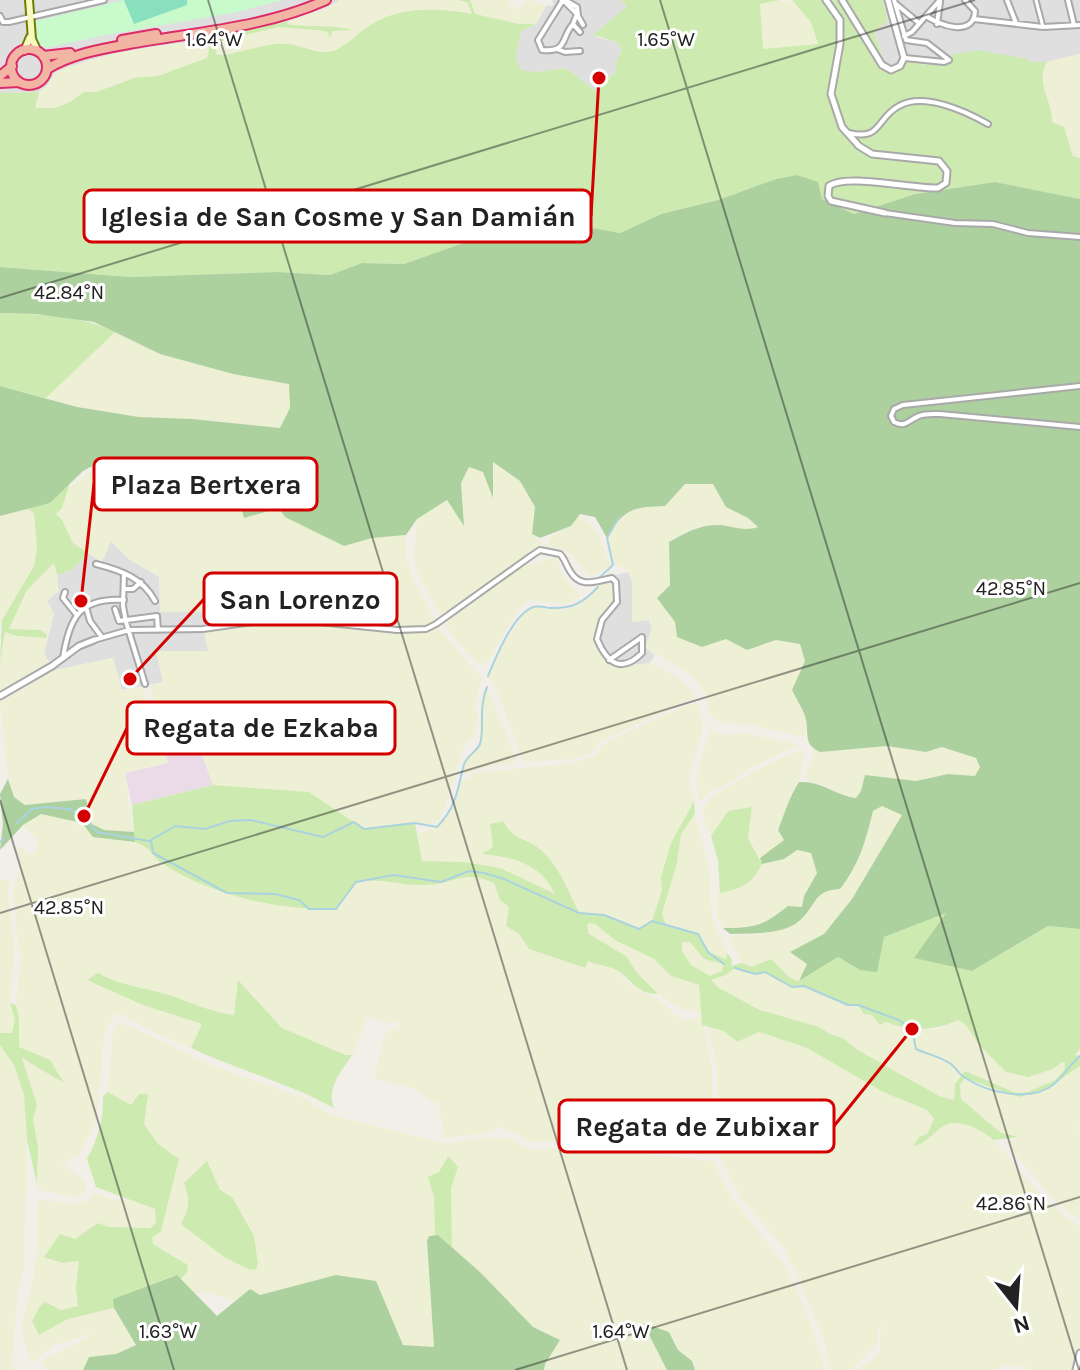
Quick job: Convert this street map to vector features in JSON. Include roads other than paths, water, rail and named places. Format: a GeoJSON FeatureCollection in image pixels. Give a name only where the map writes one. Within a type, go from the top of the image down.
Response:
{"type":"FeatureCollection","features":[{"type":"Feature","properties":{"kind":"highway"},"geometry":{"type":"LineString","coordinates":[[19,82],[14,77],[12,66],[15,56],[24,51],[61,55],[141,36],[273,14],[313,0]]}},
{"type":"Feature","properties":{"kind":"highway"},"geometry":{"type":"LineString","coordinates":[[0,83],[34,85],[43,79],[47,69],[72,57],[258,22],[326,0]]}},
{"type":"Feature","properties":{"kind":"highway"},"geometry":{"type":"LineString","coordinates":[[40,54],[47,69]]}},
{"type":"Feature","properties":{"kind":"highway"},"geometry":{"type":"LineString","coordinates":[[0,76],[12,66]]}},
{"type":"Feature","properties":{"kind":"main road"},"geometry":{"type":"LineString","coordinates":[[29,0],[31,33],[40,54]]}},
{"type":"Feature","properties":{"kind":"main road"},"geometry":{"type":"LineString","coordinates":[[24,51],[31,33]]}},
{"type":"Feature","properties":{"kind":"street"},"geometry":{"type":"LineString","coordinates":[[0,16],[3,22],[29,18],[104,0]]}},
{"type":"Feature","properties":{"kind":"street"},"geometry":{"type":"LineString","coordinates":[[557,49],[566,40],[567,32],[578,16],[575,2],[565,0]]}},
{"type":"Feature","properties":{"kind":"street"},"geometry":{"type":"LineString","coordinates":[[565,0],[583,25]]}},
{"type":"Feature","properties":{"kind":"street"},"geometry":{"type":"LineString","coordinates":[[565,0],[538,40],[542,50],[580,51]]}},
{"type":"Feature","properties":{"kind":"street"},"geometry":{"type":"LineString","coordinates":[[826,0],[840,20],[840,44],[831,94],[837,118],[859,146],[872,154],[939,161],[947,171],[946,183],[938,188],[833,182],[829,186],[831,201],[885,213],[1080,237]]}},
{"type":"Feature","properties":{"kind":"street"},"geometry":{"type":"LineString","coordinates":[[842,0],[886,69],[900,66],[904,58],[888,0]]}},
{"type":"Feature","properties":{"kind":"street"},"geometry":{"type":"LineString","coordinates":[[904,36],[940,0]]}},
{"type":"Feature","properties":{"kind":"street"},"geometry":{"type":"LineString","coordinates":[[937,24],[940,0]]}},
{"type":"Feature","properties":{"kind":"street"},"geometry":{"type":"LineString","coordinates":[[926,16],[937,24],[951,28],[970,24],[974,19],[974,9],[965,0]]}},
{"type":"Feature","properties":{"kind":"street"},"geometry":{"type":"LineString","coordinates":[[1007,0],[1016,23]]}},
{"type":"Feature","properties":{"kind":"street"},"geometry":{"type":"LineString","coordinates":[[1036,0],[1043,27]]}},
{"type":"Feature","properties":{"kind":"street"},"geometry":{"type":"LineString","coordinates":[[974,19],[1043,27],[1077,25],[1068,0]]}},
{"type":"Feature","properties":{"kind":"street"},"geometry":{"type":"LineString","coordinates":[[895,1],[904,36],[909,41],[927,43],[949,60],[904,58]]}},
{"type":"Feature","properties":{"kind":"street"},"geometry":{"type":"LineString","coordinates":[[895,1],[919,23]]}},
{"type":"Feature","properties":{"kind":"street"},"geometry":{"type":"LineString","coordinates":[[573,24],[580,32]]}},
{"type":"Feature","properties":{"kind":"street"},"geometry":{"type":"LineString","coordinates":[[545,32],[549,38]]}},
{"type":"Feature","properties":{"kind":"street"},"geometry":{"type":"LineString","coordinates":[[849,133],[862,136],[871,133],[898,106],[911,101],[924,101],[961,111],[988,124]]}},
{"type":"Feature","properties":{"kind":"street"},"geometry":{"type":"LineString","coordinates":[[1080,386],[903,405],[894,409],[891,416],[899,425],[922,414],[940,414],[1080,427]]}},
{"type":"Feature","properties":{"kind":"street"},"geometry":{"type":"LineString","coordinates":[[0,696],[84,643],[129,630],[203,629],[281,618],[397,630],[426,629],[540,550],[560,554],[570,571],[581,581],[595,584],[612,578],[616,582],[617,602],[602,620],[597,639],[609,660],[615,664],[636,659],[642,653],[642,637],[609,660]]}},
{"type":"Feature","properties":{"kind":"street"},"geometry":{"type":"LineString","coordinates":[[96,564],[141,582],[155,601]]}},
{"type":"Feature","properties":{"kind":"street"},"geometry":{"type":"LineString","coordinates":[[124,574],[126,622],[145,684]]}},
{"type":"Feature","properties":{"kind":"street"},"geometry":{"type":"LineString","coordinates":[[125,588],[133,589],[141,582]]}},
{"type":"Feature","properties":{"kind":"street"},"geometry":{"type":"LineString","coordinates":[[65,592],[63,598],[76,614]]}},
{"type":"Feature","properties":{"kind":"street"},"geometry":{"type":"LineString","coordinates":[[62,658],[69,627],[76,614],[95,603],[124,600]]}},
{"type":"Feature","properties":{"kind":"street"},"geometry":{"type":"LineString","coordinates":[[86,607],[92,626],[103,637]]}},
{"type":"Feature","properties":{"kind":"street"},"geometry":{"type":"LineString","coordinates":[[115,609],[119,621],[157,616],[158,630]]}},
{"type":"Feature","properties":{"kind":"street"},"geometry":{"type":"LineString","coordinates":[[1076,1370],[1080,1353]]}},
{"type":"Feature","properties":{"kind":"waterway"},"geometry":{"type":"LineString","coordinates":[[599,578],[613,565],[607,538],[619,517]]}},
{"type":"Feature","properties":{"kind":"waterway"},"geometry":{"type":"LineString","coordinates":[[488,676],[505,638],[524,613],[536,607],[571,606],[598,587]]}},
{"type":"Feature","properties":{"kind":"waterway"},"geometry":{"type":"LineString","coordinates":[[151,840],[175,826],[205,829],[230,821],[251,820],[323,837],[354,822],[364,829],[415,823],[437,827],[452,805],[465,761],[480,744],[487,687]]}},
{"type":"Feature","properties":{"kind":"waterway"},"geometry":{"type":"LineString","coordinates":[[17,823],[32,809],[69,809],[84,816],[97,832],[149,841]]}},
{"type":"Feature","properties":{"kind":"waterway"},"geometry":{"type":"LineString","coordinates":[[0,842],[3,839]]}},
{"type":"Feature","properties":{"kind":"waterway"},"geometry":{"type":"LineString","coordinates":[[151,841],[153,853],[227,893],[275,894],[299,900],[309,909],[336,909],[356,882],[394,875],[441,882],[469,871],[484,873],[579,913],[604,915],[639,929],[652,921],[698,934],[708,952],[724,964]]}},
{"type":"Feature","properties":{"kind":"waterway"},"geometry":{"type":"LineString","coordinates":[[735,968],[755,974],[765,972],[792,987],[804,986],[848,1005],[858,1005],[899,1020],[912,1029],[916,1049],[947,1062],[964,1077],[985,1088],[1009,1094],[1044,1090],[1058,1081],[1080,1056]]}},
{"type":"Feature","properties":{"kind":"place","name":"Iglesia de San Cosme y San Damián"},"geometry":{"type":"Point","coordinates":[599,78]}},
{"type":"Feature","properties":{"kind":"place","name":"Plaza Bertxera"},"geometry":{"type":"Point","coordinates":[81,601]}},
{"type":"Feature","properties":{"kind":"place","name":"San Lorenzo"},"geometry":{"type":"Point","coordinates":[130,679]}},
{"type":"Feature","properties":{"kind":"place","name":"Regata de Ezkaba"},"geometry":{"type":"Point","coordinates":[84,816]}},
{"type":"Feature","properties":{"kind":"place","name":"Regata de Zubixar"},"geometry":{"type":"Point","coordinates":[912,1029]}}]}
